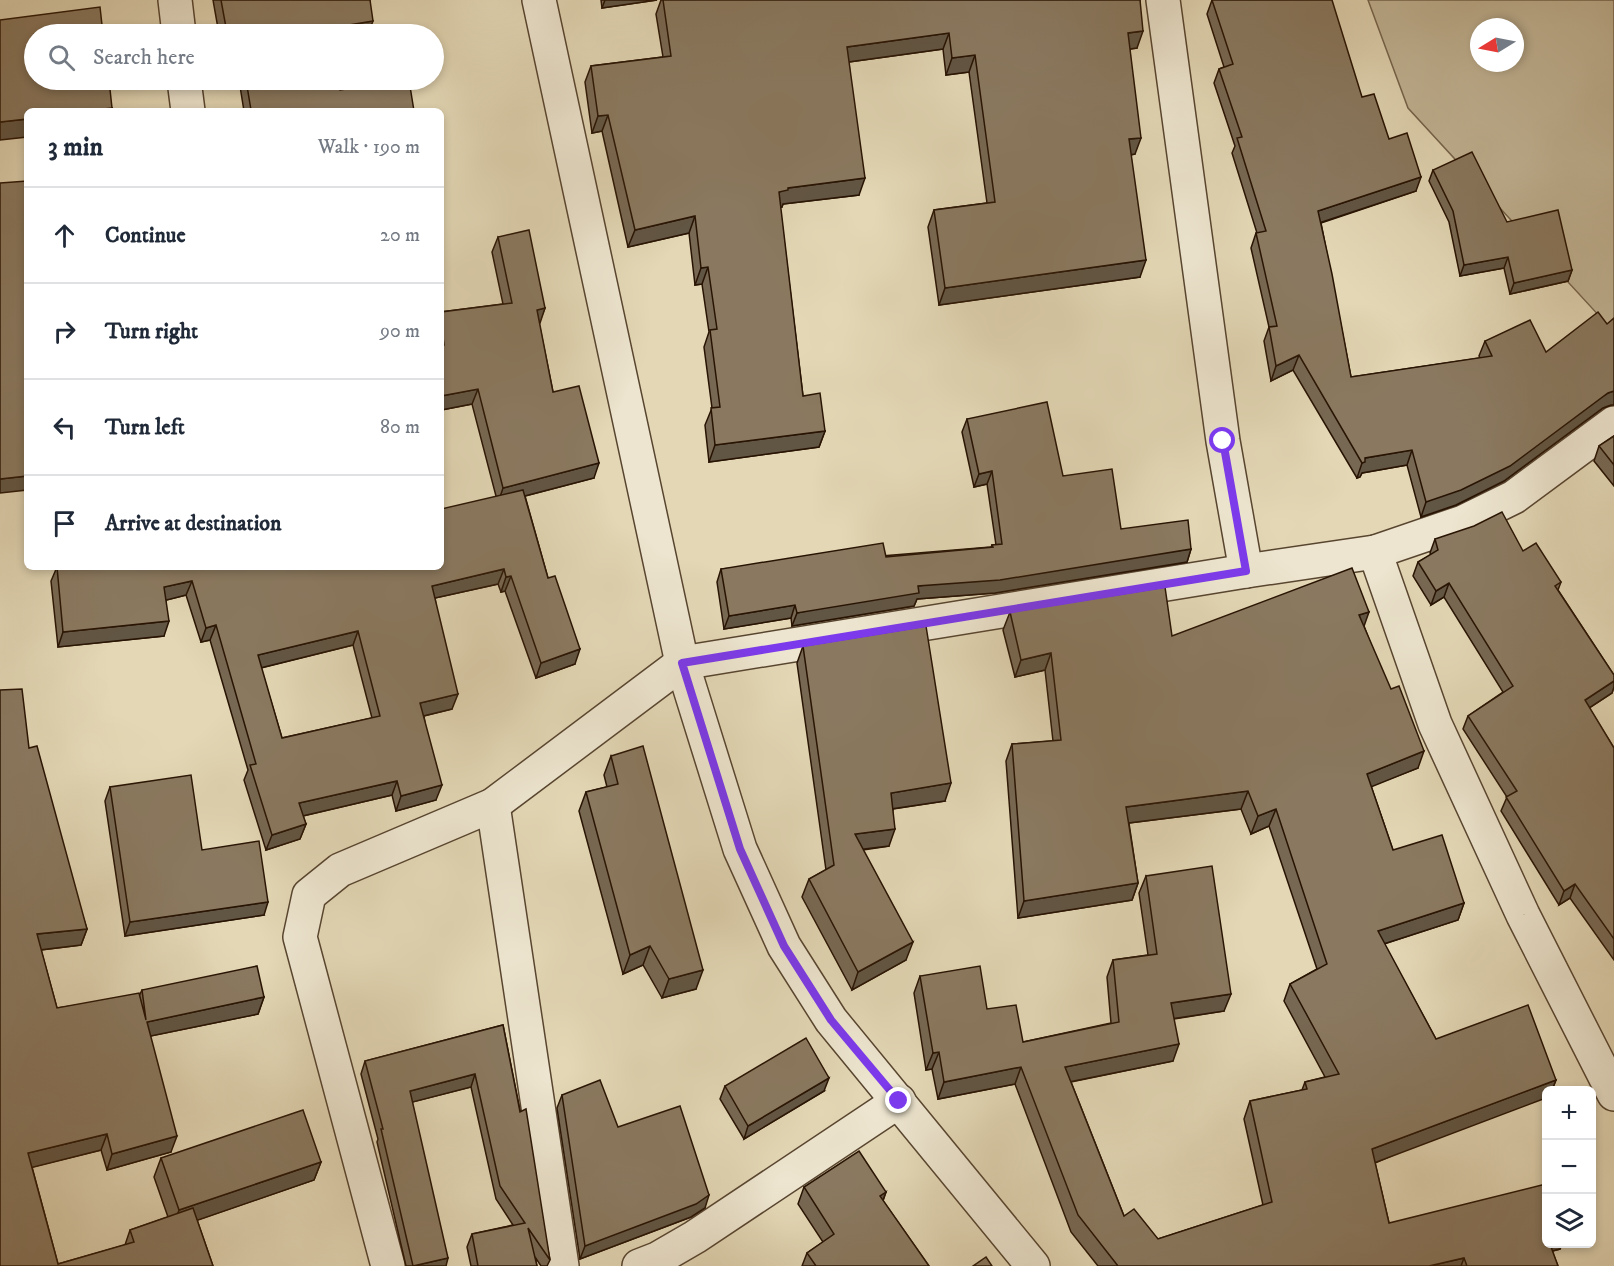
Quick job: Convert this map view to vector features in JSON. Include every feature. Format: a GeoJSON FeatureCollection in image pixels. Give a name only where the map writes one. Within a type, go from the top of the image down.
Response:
{"type":"FeatureCollection","features":[{"type":"Feature","properties":{"kind":"street"},"geometry":{"type":"LineString","coordinates":[[175,0],[178,24]]}},
{"type":"Feature","properties":{"kind":"street"},"geometry":{"type":"LineString","coordinates":[[539,0],[682,663],[740,849],[784,946],[831,1020],[1033,1266]]}},
{"type":"Feature","properties":{"kind":"street"},"geometry":{"type":"LineString","coordinates":[[1163,0],[1223,441],[1246,571]]}},
{"type":"Feature","properties":{"kind":"street"},"geometry":{"type":"LineString","coordinates":[[185,90],[188,108]]}},
{"type":"Feature","properties":{"kind":"street"},"geometry":{"type":"LineString","coordinates":[[388,1266],[300,937],[309,895],[340,870],[493,805],[682,663],[1375,552],[1463,522],[1514,497],[1614,423]]}},
{"type":"Feature","properties":{"kind":"street"},"geometry":{"type":"LineString","coordinates":[[1375,552],[1435,724],[1523,915],[1614,1094]]}},
{"type":"Feature","properties":{"kind":"street"},"geometry":{"type":"LineString","coordinates":[[493,805],[562,1266]]}},
{"type":"Feature","properties":{"kind":"street"},"geometry":{"type":"LineString","coordinates":[[639,1266],[657,1259],[695,1237],[899,1101]]}},
{"type":"Feature","properties":{"kind":"shaded area"},"geometry":{"type":"Polygon","coordinates":[[[1368,0],[1614,0],[1614,332],[1408,108],[1368,0]]]}},
{"type":"Feature","properties":{"kind":"building"},"geometry":{"type":"Polygon","coordinates":[[[221,0],[370,0],[373,21],[355,24],[225,24],[221,0]]]}},
{"type":"Feature","properties":{"kind":"building"},"geometry":{"type":"Polygon","coordinates":[[[663,0],[1140,0],[1143,31],[1128,33],[1141,138],[1129,139],[1146,260],[945,288],[934,210],[995,202],[975,55],[952,58],[949,33],[847,47],[865,178],[788,188],[788,190],[779,192],[803,396],[820,393],[825,431],[715,445],[711,408],[720,407],[710,330],[717,329],[708,267],[701,268],[695,216],[635,230],[608,115],[598,116],[591,66],[671,56],[663,0]]]}},
{"type":"Feature","properties":{"kind":"building"},"geometry":{"type":"Polygon","coordinates":[[[1212,0],[1332,0],[1362,97],[1374,94],[1389,139],[1407,133],[1421,177],[1318,211],[1351,377],[1492,356],[1485,341],[1530,320],[1546,352],[1598,312],[1607,324],[1614,318],[1614,391],[1608,393],[1510,466],[1461,490],[1426,502],[1412,450],[1365,458],[1365,462],[1362,463],[1299,355],[1276,366],[1269,327],[1277,326],[1256,233],[1266,231],[1237,138],[1242,137],[1219,69],[1233,64],[1212,0]]]}},
{"type":"Feature","properties":{"kind":"building"},"geometry":{"type":"Polygon","coordinates":[[[100,7],[102,24],[24,24],[24,90],[110,90],[112,108],[24,108],[24,119],[0,122],[0,20],[100,7]]]}},
{"type":"Feature","properties":{"kind":"building"},"geometry":{"type":"Polygon","coordinates":[[[248,90],[411,90],[414,108],[251,108],[248,90]]]}},
{"type":"Feature","properties":{"kind":"building"},"geometry":{"type":"Polygon","coordinates":[[[1472,152],[1507,222],[1558,210],[1572,270],[1514,283],[1508,257],[1464,265],[1453,211],[1433,170],[1472,152]]]}},
{"type":"Feature","properties":{"kind":"building"},"geometry":{"type":"Polygon","coordinates":[[[24,181],[24,476],[0,479],[0,183],[24,181]]]}},
{"type":"Feature","properties":{"kind":"building"},"geometry":{"type":"Polygon","coordinates":[[[529,230],[545,308],[537,310],[553,392],[579,386],[599,463],[503,488],[478,389],[444,395],[444,312],[512,303],[498,237],[529,230]]]}},
{"type":"Feature","properties":{"kind":"building"},"geometry":{"type":"Polygon","coordinates":[[[1047,402],[1063,476],[1112,469],[1121,529],[1188,520],[1191,549],[1000,580],[918,586],[919,593],[797,613],[795,605],[729,616],[721,569],[883,543],[886,557],[993,547],[992,545],[1002,544],[992,471],[979,474],[967,419],[1047,402]]]}},
{"type":"Feature","properties":{"kind":"building"},"geometry":{"type":"Polygon","coordinates":[[[1614,436],[1614,465],[1599,446],[1614,436]]]}},
{"type":"Feature","properties":{"kind":"building"},"geometry":{"type":"Polygon","coordinates":[[[523,490],[548,578],[555,576],[580,649],[541,663],[511,576],[506,577],[504,569],[432,586],[458,694],[420,703],[442,785],[401,796],[397,781],[299,803],[306,824],[272,835],[250,765],[256,764],[216,625],[206,628],[192,581],[164,587],[169,621],[63,632],[57,570],[444,570],[444,508],[523,490]],[[358,631],[258,655],[282,738],[380,716],[358,631]]]}},
{"type":"Feature","properties":{"kind":"building"},"geometry":{"type":"Polygon","coordinates":[[[1502,512],[1523,551],[1536,543],[1561,582],[1555,586],[1614,675],[1614,681],[1585,700],[1614,748],[1614,939],[1575,884],[1564,891],[1506,797],[1517,791],[1468,716],[1513,686],[1449,583],[1436,591],[1418,562],[1438,550],[1435,539],[1474,526],[1502,512]]]}},
{"type":"Feature","properties":{"kind":"building"},"geometry":{"type":"Polygon","coordinates":[[[1352,568],[1369,612],[1359,615],[1391,689],[1399,686],[1424,751],[1367,774],[1393,850],[1442,835],[1464,903],[1378,931],[1436,1039],[1528,1005],[1556,1080],[1372,1149],[1389,1223],[1542,1185],[1542,1248],[1551,1248],[1558,1266],[1467,1266],[1464,1258],[1429,1266],[1118,1266],[1078,1215],[1021,1067],[944,1082],[939,1052],[933,1053],[920,976],[980,966],[987,1009],[1016,1005],[1023,1042],[1119,1022],[1113,960],[1157,954],[1146,876],[1212,866],[1231,994],[1171,1003],[1179,1044],[1065,1067],[1124,1216],[1134,1209],[1158,1239],[1272,1202],[1250,1101],[1307,1089],[1305,1082],[1339,1074],[1290,984],[1327,964],[1276,809],[1258,816],[1248,791],[1126,807],[1138,883],[1024,901],[1012,744],[1061,740],[1051,653],[1021,660],[1010,612],[1165,587],[1172,636],[1352,568]]]}},
{"type":"Feature","properties":{"kind":"building"},"geometry":{"type":"Polygon","coordinates":[[[926,626],[951,783],[891,793],[895,829],[855,834],[913,942],[858,972],[809,879],[834,865],[803,646],[926,626]]]}},
{"type":"Feature","properties":{"kind":"building"},"geometry":{"type":"Polygon","coordinates":[[[22,689],[29,748],[37,746],[87,929],[37,934],[57,1008],[139,993],[146,1020],[142,990],[257,966],[264,997],[147,1022],[177,1136],[112,1154],[107,1134],[28,1153],[58,1264],[134,1242],[130,1230],[193,1208],[213,1266],[0,1266],[0,690],[22,689]]]}},
{"type":"Feature","properties":{"kind":"building"},"geometry":{"type":"Polygon","coordinates":[[[643,746],[703,970],[669,979],[650,946],[630,955],[586,792],[618,784],[611,756],[643,746]]]}},
{"type":"Feature","properties":{"kind":"building"},"geometry":{"type":"Polygon","coordinates":[[[191,775],[202,850],[259,841],[268,902],[130,922],[110,787],[191,775]]]}},
{"type":"Feature","properties":{"kind":"building"},"geometry":{"type":"Polygon","coordinates":[[[503,1025],[520,1112],[526,1109],[550,1260],[528,1228],[537,1266],[478,1266],[472,1234],[525,1223],[500,1186],[475,1074],[410,1091],[448,1258],[413,1266],[381,1129],[383,1129],[365,1061],[503,1025]]]}},
{"type":"Feature","properties":{"kind":"building"},"geometry":{"type":"Polygon","coordinates":[[[806,1038],[829,1078],[748,1126],[725,1086],[806,1038]]]}},
{"type":"Feature","properties":{"kind":"building"},"geometry":{"type":"Polygon","coordinates":[[[600,1080],[618,1127],[680,1106],[709,1195],[696,1204],[585,1246],[562,1095],[600,1080]]]}},
{"type":"Feature","properties":{"kind":"building"},"geometry":{"type":"Polygon","coordinates":[[[303,1110],[321,1162],[179,1210],[161,1158],[303,1110]]]}},
{"type":"Feature","properties":{"kind":"building"},"geometry":{"type":"Polygon","coordinates":[[[859,1151],[886,1192],[880,1196],[929,1266],[816,1266],[807,1253],[834,1234],[804,1187],[859,1151]]]}},
{"type":"Feature","properties":{"kind":"building"},"geometry":{"type":"Polygon","coordinates":[[[986,1257],[992,1266],[973,1266],[986,1257]]]}},
{"type":"Feature","properties":{"kind":"route"},"geometry":{"type":"LineString","coordinates":[[899,1101],[831,1020],[784,946],[740,849],[682,663],[1246,571],[1223,441]]}}]}
